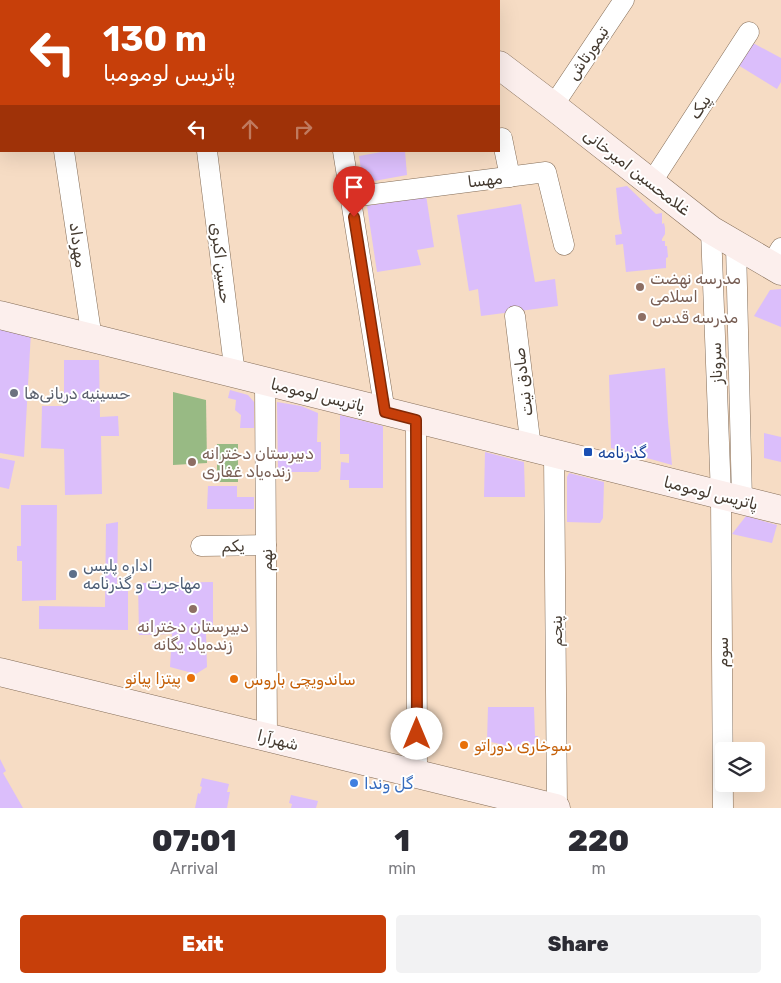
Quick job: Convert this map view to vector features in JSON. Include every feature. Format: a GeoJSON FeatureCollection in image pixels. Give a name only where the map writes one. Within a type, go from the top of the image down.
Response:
{"type":"FeatureCollection","features":[{"type":"Feature","properties":{"kind":"main road","name":"غلامحسین امیرخانی"},"geometry":{"type":"LineString","coordinates":[[500,66],[711,230],[736,245],[778,261]]}},
{"type":"Feature","properties":{"kind":"main road","name":"پاتریس لومومبا"},"geometry":{"type":"LineString","coordinates":[[0,316],[781,510]]}},
{"type":"Feature","properties":{"kind":"main road","name":"شهرآرا"},"geometry":{"type":"LineString","coordinates":[[0,672],[556,808]]}},
{"type":"Feature","properties":{"kind":"street","name":"تیمورتاش"},"geometry":{"type":"LineString","coordinates":[[553,106],[624,0]]}},
{"type":"Feature","properties":{"kind":"street","name":"پیک"},"geometry":{"type":"LineString","coordinates":[[651,182],[750,32]]}},
{"type":"Feature","properties":{"kind":"street"},"geometry":{"type":"LineString","coordinates":[[502,138],[510,177]]}},
{"type":"Feature","properties":{"kind":"street","name":"مهرداد"},"geometry":{"type":"LineString","coordinates":[[64,152],[92,339]]}},
{"type":"Feature","properties":{"kind":"street","name":"حسین اکبری"},"geometry":{"type":"LineString","coordinates":[[207,152],[235,374]]}},
{"type":"Feature","properties":{"kind":"street"},"geometry":{"type":"LineString","coordinates":[[343,152],[385,412]]}},
{"type":"Feature","properties":{"kind":"street","name":"مهسا"},"geometry":{"type":"LineString","coordinates":[[350,197],[546,172],[564,245]]}},
{"type":"Feature","properties":{"kind":"street","name":"سروناز"},"geometry":{"type":"LineString","coordinates":[[711,230],[717,373],[732,498]]}},
{"type":"Feature","properties":{"kind":"street","name":"سروناز"},"geometry":{"type":"LineString","coordinates":[[732,498],[739,372],[736,245]]}},
{"type":"Feature","properties":{"kind":"street","name":"صادق نیت"},"geometry":{"type":"LineString","coordinates":[[515,316],[543,451]]}},
{"type":"Feature","properties":{"kind":"street"},"geometry":{"type":"LineString","coordinates":[[717,373],[739,372]]}},
{"type":"Feature","properties":{"kind":"street","name":"نهم"},"geometry":{"type":"LineString","coordinates":[[265,382],[267,737]]}},
{"type":"Feature","properties":{"kind":"street"},"geometry":{"type":"LineString","coordinates":[[416,420],[417,774]]}},
{"type":"Feature","properties":{"kind":"street","name":"پنجم"},"geometry":{"type":"LineString","coordinates":[[543,451],[556,808]]}},
{"type":"Feature","properties":{"kind":"street","name":"سوم"},"geometry":{"type":"LineString","coordinates":[[723,808],[732,498]]}},
{"type":"Feature","properties":{"kind":"street","name":"یکم"},"geometry":{"type":"LineString","coordinates":[[201,546],[266,545]]}},
{"type":"Feature","properties":{"kind":"green space"},"geometry":{"type":"Polygon","coordinates":[[[173,392],[206,400],[207,463],[173,465],[173,392]]]}},
{"type":"Feature","properties":{"kind":"green space"},"geometry":{"type":"Polygon","coordinates":[[[217,444],[238,444],[238,482],[217,482],[217,444]]]}},
{"type":"Feature","properties":{"kind":"building"},"geometry":{"type":"Polygon","coordinates":[[[753,43],[781,58],[781,82],[777,89],[738,65],[753,43]]]}},
{"type":"Feature","properties":{"kind":"building"},"geometry":{"type":"Polygon","coordinates":[[[381,152],[405,152],[407,175],[363,183],[359,156],[381,152]]]}},
{"type":"Feature","properties":{"kind":"building"},"geometry":{"type":"Polygon","coordinates":[[[627,186],[656,214],[662,213],[662,224],[664,223],[665,234],[662,241],[665,241],[665,246],[667,246],[668,257],[666,258],[666,268],[626,272],[623,244],[616,245],[615,235],[622,234],[616,188],[627,186]]]}},
{"type":"Feature","properties":{"kind":"building"},"geometry":{"type":"Polygon","coordinates":[[[426,195],[434,247],[417,250],[421,265],[377,272],[367,206],[426,195]]]}},
{"type":"Feature","properties":{"kind":"building"},"geometry":{"type":"Polygon","coordinates":[[[521,204],[535,282],[555,279],[558,306],[481,316],[478,289],[469,291],[457,215],[521,204]]]}},
{"type":"Feature","properties":{"kind":"building"},"geometry":{"type":"Polygon","coordinates":[[[781,289],[781,327],[754,316],[770,290],[781,289]]]}},
{"type":"Feature","properties":{"kind":"building","name":"حسینیه دریانی‌ها"},"geometry":{"type":"Polygon","coordinates":[[[0,325],[31,332],[24,457],[0,453],[0,325]]]}},
{"type":"Feature","properties":{"kind":"building"},"geometry":{"type":"Polygon","coordinates":[[[64,360],[99,360],[100,417],[118,416],[119,436],[101,436],[102,494],[65,495],[64,449],[41,448],[42,406],[64,406],[64,360]]]}},
{"type":"Feature","properties":{"kind":"building"},"geometry":{"type":"Polygon","coordinates":[[[665,368],[672,465],[611,448],[609,375],[665,368]]]}},
{"type":"Feature","properties":{"kind":"building"},"geometry":{"type":"Polygon","coordinates":[[[230,390],[248,395],[254,402],[254,428],[240,428],[241,415],[235,410],[236,400],[228,398],[230,390]]]}},
{"type":"Feature","properties":{"kind":"building"},"geometry":{"type":"Polygon","coordinates":[[[277,402],[301,406],[318,413],[317,442],[321,442],[321,469],[318,472],[278,472],[277,402]]]}},
{"type":"Feature","properties":{"kind":"building"},"geometry":{"type":"Polygon","coordinates":[[[340,415],[383,426],[383,488],[349,488],[349,480],[340,480],[341,462],[349,463],[349,454],[340,454],[340,415]]]}},
{"type":"Feature","properties":{"kind":"building"},"geometry":{"type":"Polygon","coordinates":[[[764,433],[781,437],[781,462],[764,458],[764,433]]]}},
{"type":"Feature","properties":{"kind":"building"},"geometry":{"type":"Polygon","coordinates":[[[485,452],[524,462],[525,497],[484,497],[485,452]]]}},
{"type":"Feature","properties":{"kind":"building"},"geometry":{"type":"Polygon","coordinates":[[[0,458],[15,461],[9,489],[0,487],[0,458]]]}},
{"type":"Feature","properties":{"kind":"building"},"geometry":{"type":"Polygon","coordinates":[[[569,473],[604,482],[603,518],[600,523],[567,522],[567,477],[569,473]]]}},
{"type":"Feature","properties":{"kind":"building"},"geometry":{"type":"Polygon","coordinates":[[[208,486],[237,486],[237,497],[254,497],[254,509],[207,509],[208,486]]]}},
{"type":"Feature","properties":{"kind":"building"},"geometry":{"type":"Polygon","coordinates":[[[21,505],[57,505],[56,600],[22,601],[22,561],[17,561],[17,546],[21,546],[21,505]]]}},
{"type":"Feature","properties":{"kind":"building"},"geometry":{"type":"Polygon","coordinates":[[[746,516],[777,525],[772,543],[732,534],[746,516]]]}},
{"type":"Feature","properties":{"kind":"building"},"geometry":{"type":"Polygon","coordinates":[[[118,522],[117,586],[128,586],[128,630],[39,629],[39,606],[105,607],[106,524],[118,522]]]}},
{"type":"Feature","properties":{"kind":"building","name":"دبیرستان دخترانه زنده‌یاد یگانه"},"geometry":{"type":"Polygon","coordinates":[[[213,582],[213,633],[206,633],[207,667],[196,674],[170,667],[172,634],[139,635],[138,583],[213,582]]]}},
{"type":"Feature","properties":{"kind":"building"},"geometry":{"type":"Polygon","coordinates":[[[488,707],[534,707],[535,736],[538,736],[537,753],[487,741],[488,707]]]}},
{"type":"Feature","properties":{"kind":"building"},"geometry":{"type":"Polygon","coordinates":[[[0,759],[6,771],[3,773],[23,808],[0,808],[0,759]]]}},
{"type":"Feature","properties":{"kind":"building"},"geometry":{"type":"Polygon","coordinates":[[[202,778],[229,784],[227,792],[230,792],[227,808],[195,808],[198,793],[200,794],[202,787],[200,786],[202,778]]]}},
{"type":"Feature","properties":{"kind":"building"},"geometry":{"type":"Polygon","coordinates":[[[291,795],[318,801],[316,808],[291,808],[292,804],[289,803],[291,795]]]}},
{"type":"Feature","properties":{"kind":"place","name":"مدرسه نهضت اسلامی"},"geometry":{"type":"Point","coordinates":[640,287]}},
{"type":"Feature","properties":{"kind":"place","name":"مدرسه قدس"},"geometry":{"type":"Point","coordinates":[642,317]}},
{"type":"Feature","properties":{"kind":"place","name":"حسینیه دریانی‌ها"},"geometry":{"type":"Point","coordinates":[14,393]}},
{"type":"Feature","properties":{"kind":"place","name":"گذرنامه"},"geometry":{"type":"Point","coordinates":[588,452]}},
{"type":"Feature","properties":{"kind":"place","name":"دبیرستان دخترانه زنده‌یاد غفاری"},"geometry":{"type":"Point","coordinates":[192,462]}},
{"type":"Feature","properties":{"kind":"place","name":"اداره پلیس مهاجرت و گذرنامه"},"geometry":{"type":"Point","coordinates":[73,574]}},
{"type":"Feature","properties":{"kind":"place","name":"دبیرستان دخترانه زنده‌یاد یگانه"},"geometry":{"type":"Point","coordinates":[193,609]}},
{"type":"Feature","properties":{"kind":"place","name":"پیتزا پیانو"},"geometry":{"type":"Point","coordinates":[191,678]}},
{"type":"Feature","properties":{"kind":"place","name":"ساندویچی باروس"},"geometry":{"type":"Point","coordinates":[234,679]}},
{"type":"Feature","properties":{"kind":"place","name":"سوخاری دوراتو"},"geometry":{"type":"Point","coordinates":[464,745]}},
{"type":"Feature","properties":{"kind":"place","name":"گل وندا"},"geometry":{"type":"Point","coordinates":[354,783]}},
{"type":"Feature","properties":{"kind":"route"},"geometry":{"type":"LineString","coordinates":[[354,217],[385,412],[416,420],[417,734]]}}]}
